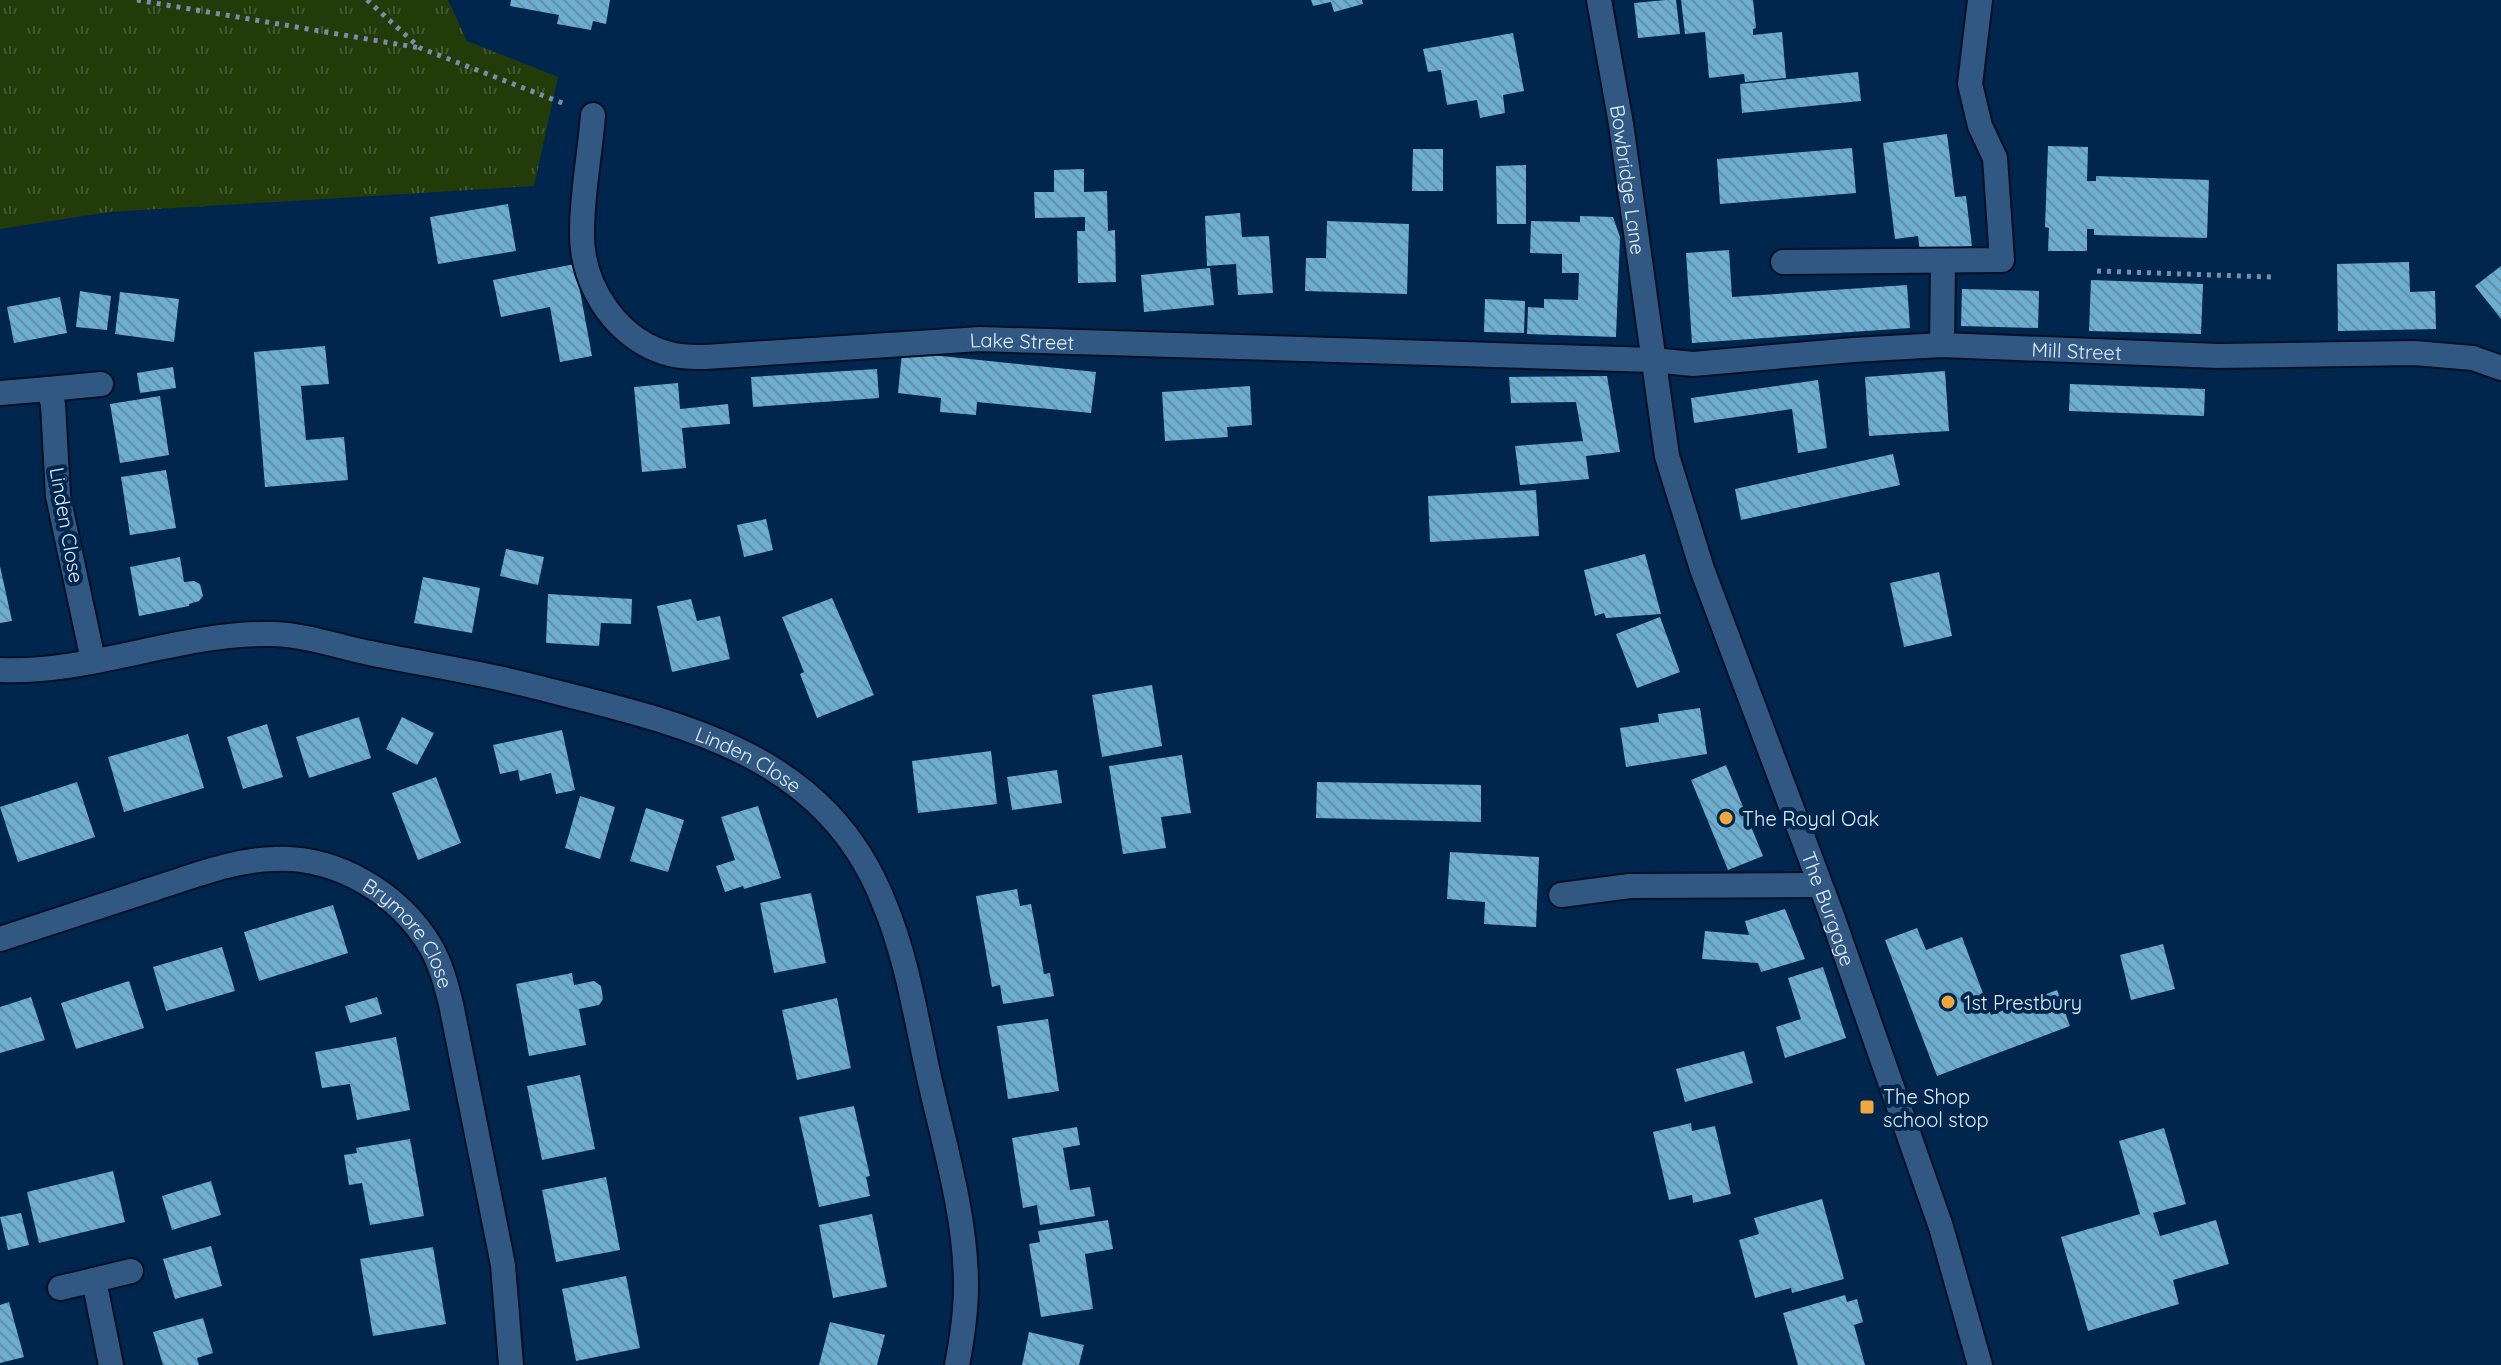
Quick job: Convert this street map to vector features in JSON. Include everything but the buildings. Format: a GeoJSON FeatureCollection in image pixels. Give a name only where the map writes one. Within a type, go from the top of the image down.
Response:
{"type":"FeatureCollection","features":[{"type":"Feature","properties":{"kind":"street","name":"Bowbridge Lane"},"geometry":{"type":"LineString","coordinates":[[1599,0],[1621,124],[1653,360]]}},
{"type":"Feature","properties":{"kind":"street"},"geometry":{"type":"LineString","coordinates":[[1783,262],[2002,260],[1995,158],[1980,126],[1970,84],[1980,0]]}},
{"type":"Feature","properties":{"kind":"street","name":"Lake Street"},"geometry":{"type":"LineString","coordinates":[[593,115],[582,231],[583,255],[589,278],[599,299],[631,335],[674,355],[705,357],[980,339],[1653,360]]}},
{"type":"Feature","properties":{"kind":"street"},"geometry":{"type":"LineString","coordinates":[[1942,345],[1943,262]]}},
{"type":"Feature","properties":{"kind":"street","name":"Mill Street"},"geometry":{"type":"LineString","coordinates":[[1653,360],[1693,364],[1942,345],[2218,356],[2414,353],[2473,358],[2501,368]]}},
{"type":"Feature","properties":{"kind":"street","name":"The Burgage"},"geometry":{"type":"LineString","coordinates":[[1653,360],[1667,456],[1702,569],[1820,885],[1941,1227],[1980,1365]]}},
{"type":"Feature","properties":{"kind":"street"},"geometry":{"type":"LineString","coordinates":[[0,393],[101,384]]}},
{"type":"Feature","properties":{"kind":"street","name":"Linden Close"},"geometry":{"type":"LineString","coordinates":[[48,389],[53,404],[58,496],[93,660]]}},
{"type":"Feature","properties":{"kind":"street","name":"Linden Close"},"geometry":{"type":"LineString","coordinates":[[0,670],[51,667],[234,634],[278,634],[321,639],[363,651],[486,674],[682,726],[749,753],[808,795],[832,819],[871,874],[885,904],[906,974],[960,1215],[964,1251],[964,1326],[957,1365]]}},
{"type":"Feature","properties":{"kind":"street","name":"Brymore Close"},"geometry":{"type":"LineString","coordinates":[[0,939],[244,862],[275,859],[308,861],[339,869],[392,901],[414,923],[431,947],[444,975],[503,1265],[511,1365]]}},
{"type":"Feature","properties":{"kind":"street"},"geometry":{"type":"LineString","coordinates":[[1561,895],[1630,886],[1820,885]]}},
{"type":"Feature","properties":{"kind":"street"},"geometry":{"type":"LineString","coordinates":[[60,1288],[131,1271]]}},
{"type":"Feature","properties":{"kind":"street"},"geometry":{"type":"LineString","coordinates":[[94,1280],[111,1365]]}},
{"type":"Feature","properties":{"kind":"path"},"geometry":{"type":"LineString","coordinates":[[137,0],[420,48],[593,115]]}},
{"type":"Feature","properties":{"kind":"path"},"geometry":{"type":"LineString","coordinates":[[367,0],[420,48]]}},
{"type":"Feature","properties":{"kind":"path"},"geometry":{"type":"LineString","coordinates":[[2097,271],[2271,277]]}},
{"type":"Feature","properties":{"kind":"green space"},"geometry":{"type":"Polygon","coordinates":[[[0,0],[448,0],[467,41],[558,77],[534,186],[109,212],[0,229],[0,0]]]}},
{"type":"Feature","properties":{"kind":"place","name":"The Royal Oak"},"geometry":{"type":"Point","coordinates":[1726,818]}},
{"type":"Feature","properties":{"kind":"place","name":"1st Prestbury"},"geometry":{"type":"Point","coordinates":[1948,1002]}},
{"type":"Feature","properties":{"kind":"place","name":"The Shop school stop"},"geometry":{"type":"Point","coordinates":[1867,1107]}}]}
